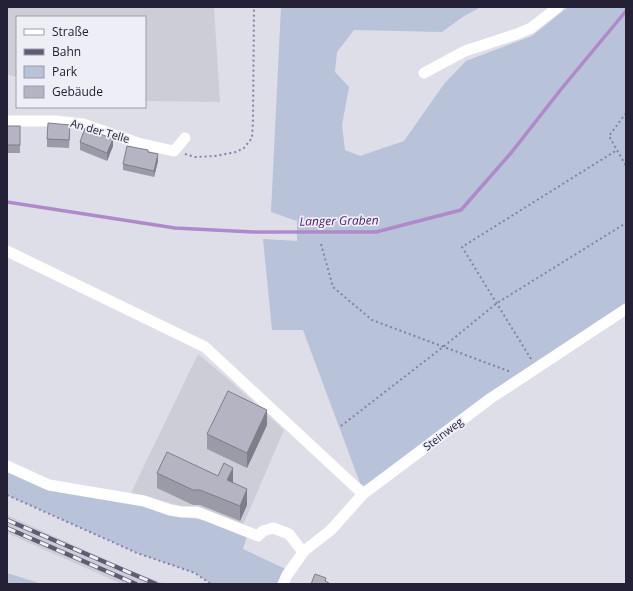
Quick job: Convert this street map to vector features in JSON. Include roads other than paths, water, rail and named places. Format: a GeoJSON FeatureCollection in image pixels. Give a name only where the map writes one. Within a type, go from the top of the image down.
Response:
{"type":"FeatureCollection","features":[{"type":"Feature","properties":{"kind":"street"},"geometry":{"type":"LineString","coordinates":[[424,73],[465,51],[531,28],[558,7]]}},
{"type":"Feature","properties":{"kind":"street","name":"An der Telle"},"geometry":{"type":"LineString","coordinates":[[7,122],[72,122],[92,127],[138,143],[174,151],[185,138]]}},
{"type":"Feature","properties":{"kind":"street"},"geometry":{"type":"LineString","coordinates":[[7,251],[205,347],[363,494]]}},
{"type":"Feature","properties":{"kind":"street","name":"Steinweg"},"geometry":{"type":"LineString","coordinates":[[283,584],[287,575],[304,551],[331,530],[363,494],[491,398],[626,309]]}},
{"type":"Feature","properties":{"kind":"street"},"geometry":{"type":"LineString","coordinates":[[7,466],[49,485],[144,501],[170,510],[197,512],[258,536],[263,531],[273,528],[289,534],[304,551]]}},
{"type":"Feature","properties":{"kind":"waterway","name":"Langer Graben"},"geometry":{"type":"LineString","coordinates":[[7,202],[175,228],[253,232],[376,232],[461,210],[511,153],[562,88],[626,11]]}},
{"type":"Feature","properties":{"kind":"railway"},"geometry":{"type":"LineString","coordinates":[[7,520],[156,584]]}},
{"type":"Feature","properties":{"kind":"railway"},"geometry":{"type":"LineString","coordinates":[[7,528],[136,584]]}}]}
